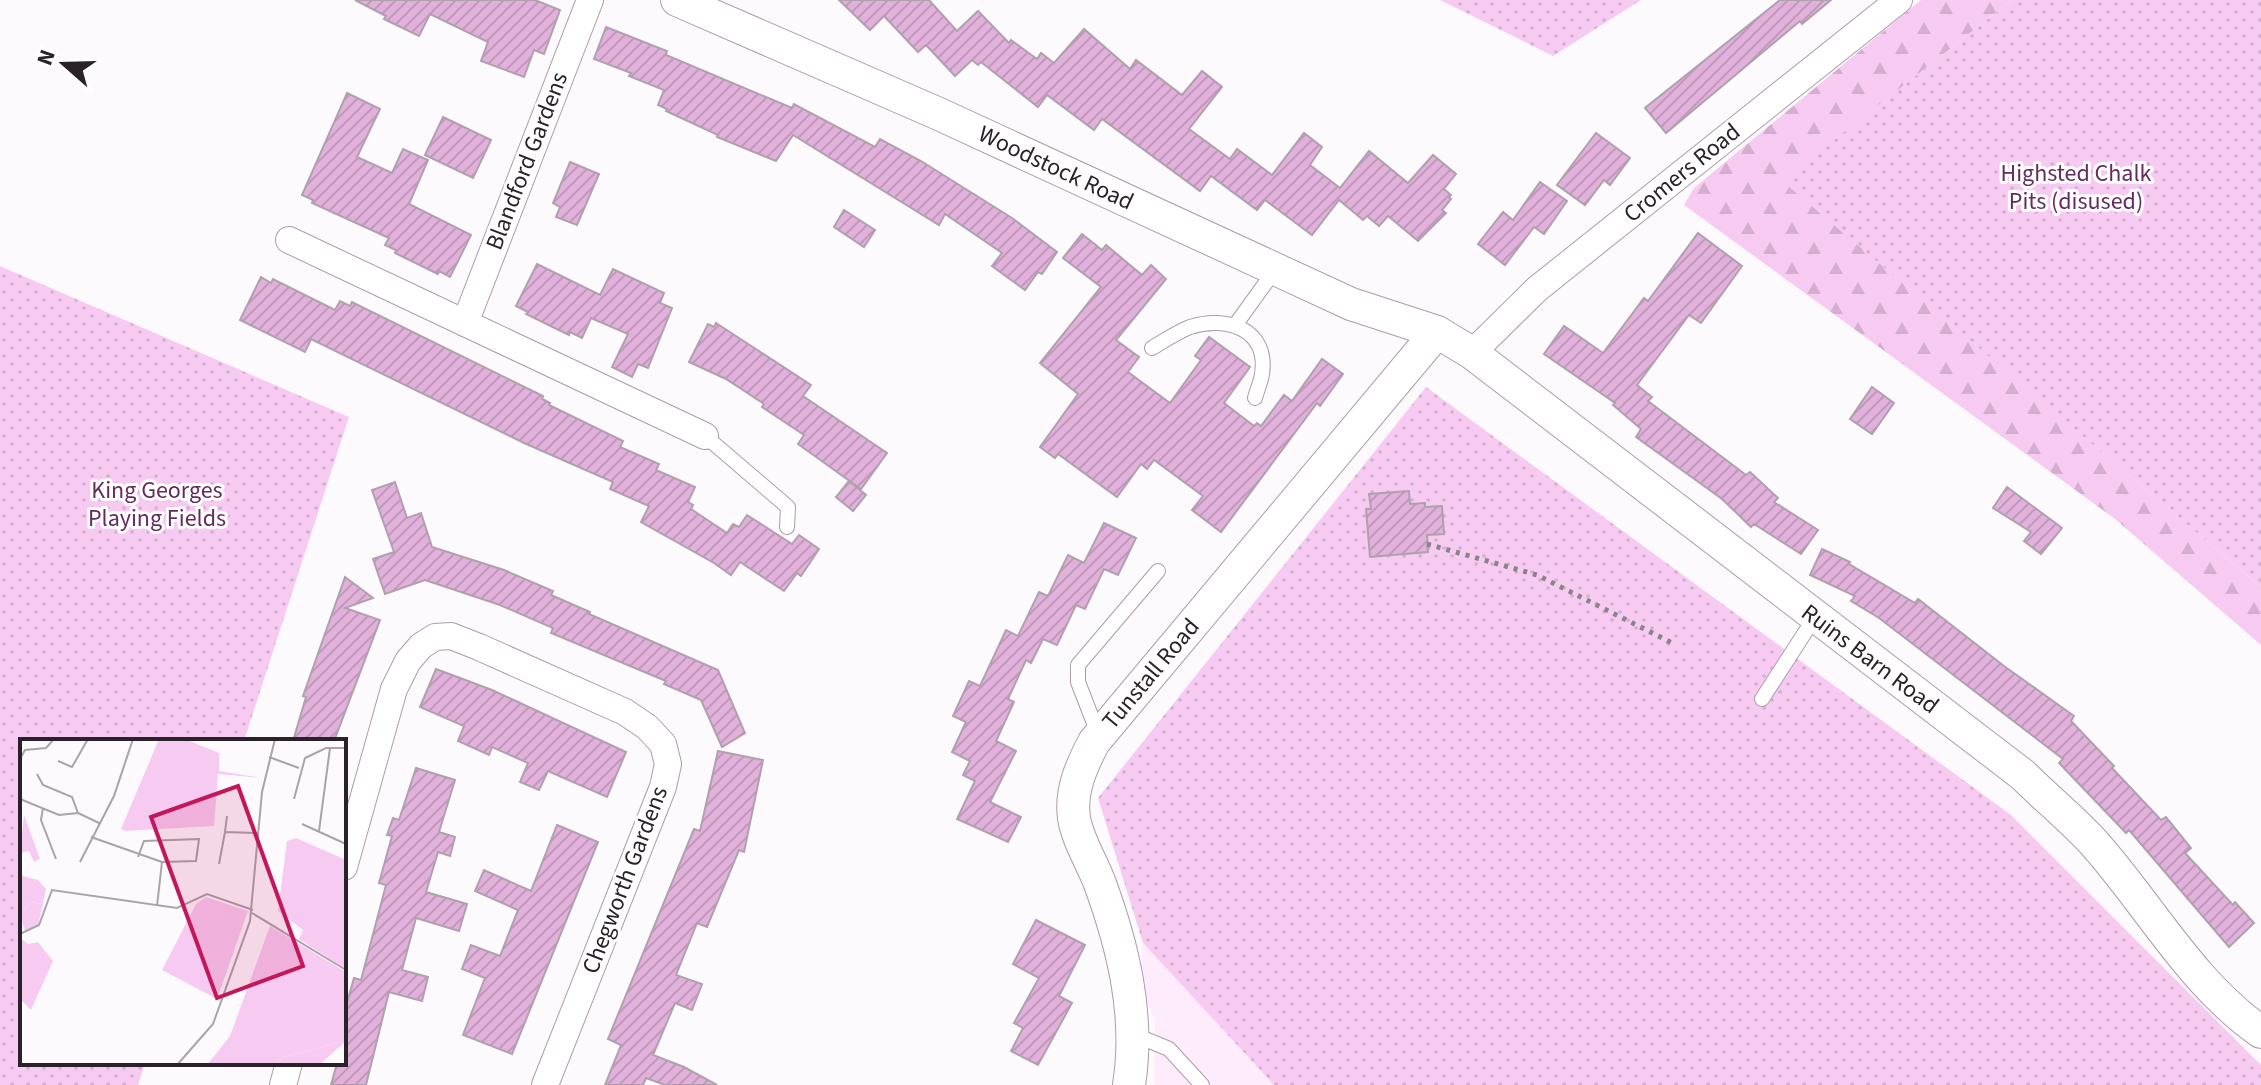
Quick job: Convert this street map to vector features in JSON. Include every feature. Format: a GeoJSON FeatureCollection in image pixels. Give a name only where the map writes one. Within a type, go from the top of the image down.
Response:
{"type":"FeatureCollection","features":[{"type":"Feature","properties":{"kind":"street","name":"Blandford Gardens"},"geometry":{"type":"LineString","coordinates":[[465,323],[590,0]]}},
{"type":"Feature","properties":{"kind":"street","name":"Woodstock Road"},"geometry":{"type":"LineString","coordinates":[[677,0],[939,114],[1351,304],[1437,332]]}},
{"type":"Feature","properties":{"kind":"street","name":"Cromers Road"},"geometry":{"type":"LineString","coordinates":[[1472,353],[1537,289],[1899,0]]}},
{"type":"Feature","properties":{"kind":"street"},"geometry":{"type":"LineString","coordinates":[[289,240],[705,436]]}},
{"type":"Feature","properties":{"kind":"street","name":"Ruins Barn Road"},"geometry":{"type":"LineString","coordinates":[[1437,332],[1472,353],[1544,406],[2023,775],[2094,843],[2232,1012],[2261,1032]]}},
{"type":"Feature","properties":{"kind":"street","name":"Tunstall Road"},"geometry":{"type":"LineString","coordinates":[[1129,1085],[1133,1016],[1123,959],[1100,884],[1074,817],[1077,774],[1099,736],[1437,332]]}},
{"type":"Feature","properties":{"kind":"street","name":"Chegworth Gardens"},"geometry":{"type":"LineString","coordinates":[[346,860],[394,689],[408,661],[421,646],[435,637],[451,636],[479,647],[625,712],[647,727],[663,744],[668,764],[663,787],[545,1085]]}},
{"type":"Feature","properties":{"kind":"street"},"geometry":{"type":"LineString","coordinates":[[283,1085],[288,1065]]}},
{"type":"Feature","properties":{"kind":"lane"},"geometry":{"type":"LineString","coordinates":[[1236,324],[1276,269]]}},
{"type":"Feature","properties":{"kind":"lane"},"geometry":{"type":"LineString","coordinates":[[1152,348],[1188,328],[1207,323],[1236,324],[1254,338],[1262,355],[1262,373],[1255,398]]}},
{"type":"Feature","properties":{"kind":"lane"},"geometry":{"type":"LineString","coordinates":[[705,436],[788,507],[787,527]]}},
{"type":"Feature","properties":{"kind":"lane"},"geometry":{"type":"LineString","coordinates":[[1099,736],[1078,682],[1078,665],[1158,571]]}},
{"type":"Feature","properties":{"kind":"lane"},"geometry":{"type":"LineString","coordinates":[[1762,699],[1815,617]]}},
{"type":"Feature","properties":{"kind":"lane"},"geometry":{"type":"LineString","coordinates":[[1133,1034],[1169,1049],[1202,1085]]}},
{"type":"Feature","properties":{"kind":"path"},"geometry":{"type":"LineString","coordinates":[[1427,544],[1537,575],[1672,643]]}},
{"type":"Feature","properties":{"kind":"shaded area"},"geometry":{"type":"Polygon","coordinates":[[[1143,943],[1274,1085],[1154,1085],[1155,1023],[1141,983],[1143,943]]]}},
{"type":"Feature","properties":{"kind":"green space"},"geometry":{"type":"Polygon","coordinates":[[[1440,0],[1641,0],[1553,56],[1440,0]]]}},
{"type":"Feature","properties":{"kind":"green space"},"geometry":{"type":"Polygon","coordinates":[[[1921,0],[2012,0],[1783,181],[2261,587],[2261,645],[2115,519],[1684,205],[1694,188],[1921,0]]]}},
{"type":"Feature","properties":{"kind":"green space","name":"Highsted Chalk Pits (disused)"},"geometry":{"type":"Polygon","coordinates":[[[2012,0],[2261,0],[2261,587],[1782,181],[2012,0]]]}},
{"type":"Feature","properties":{"kind":"green space","name":"King Georges Playing Fields"},"geometry":{"type":"Polygon","coordinates":[[[0,266],[349,417],[245,739],[20,739],[20,1065],[144,1065],[138,1085],[0,1085],[0,266]]]}},
{"type":"Feature","properties":{"kind":"green space"},"geometry":{"type":"Polygon","coordinates":[[[1426,387],[2011,815],[2261,1065],[2261,1085],[1274,1085],[1143,943],[1098,798],[1426,387]]]}},
{"type":"Feature","properties":{"kind":"building"},"geometry":{"type":"Polygon","coordinates":[[[355,0],[535,0],[560,10],[544,54],[534,50],[524,77],[481,61],[488,42],[430,14],[419,36],[355,0]]]}},
{"type":"Feature","properties":{"kind":"building"},"geometry":{"type":"Polygon","coordinates":[[[839,0],[929,0],[957,31],[978,11],[1009,43],[1011,40],[1037,59],[1041,53],[1054,63],[1084,29],[1130,69],[1136,60],[1182,95],[1202,71],[1222,87],[1189,129],[1230,159],[1237,149],[1272,175],[1304,133],[1322,147],[1310,165],[1340,188],[1369,151],[1408,183],[1433,155],[1456,174],[1444,189],[1451,199],[1442,210],[1446,213],[1418,241],[1388,216],[1379,226],[1367,216],[1363,220],[1339,200],[1312,235],[1265,200],[1257,210],[1211,176],[1200,191],[1102,119],[1094,130],[1047,95],[1038,107],[981,62],[978,65],[972,60],[955,76],[926,45],[918,52],[884,16],[870,30],[839,0]]]}},
{"type":"Feature","properties":{"kind":"building"},"geometry":{"type":"Polygon","coordinates":[[[1780,0],[1831,0],[1802,24],[1800,21],[1666,133],[1645,108],[1780,0]]]}},
{"type":"Feature","properties":{"kind":"building"},"geometry":{"type":"Polygon","coordinates":[[[606,27],[792,108],[794,104],[875,147],[880,139],[1012,218],[1057,252],[1042,274],[1038,272],[1025,290],[992,266],[1002,253],[945,214],[939,225],[793,135],[776,161],[717,137],[658,105],[664,90],[594,59],[606,27]]]}},
{"type":"Feature","properties":{"kind":"building"},"geometry":{"type":"Polygon","coordinates":[[[347,93],[380,109],[357,157],[392,173],[403,149],[428,160],[409,204],[471,235],[450,277],[395,253],[396,250],[385,245],[389,238],[312,203],[313,200],[302,195],[347,93]]]}},
{"type":"Feature","properties":{"kind":"building"},"geometry":{"type":"Polygon","coordinates":[[[443,117],[491,140],[473,178],[425,155],[443,117]]]}},
{"type":"Feature","properties":{"kind":"building"},"geometry":{"type":"Polygon","coordinates":[[[1596,133],[1630,158],[1610,185],[1604,180],[1585,205],[1557,185],[1596,133]]]}},
{"type":"Feature","properties":{"kind":"building"},"geometry":{"type":"Polygon","coordinates":[[[570,162],[599,174],[577,225],[556,217],[560,207],[553,203],[570,162]]]}},
{"type":"Feature","properties":{"kind":"building"},"geometry":{"type":"Polygon","coordinates":[[[1540,182],[1567,201],[1544,234],[1534,227],[1505,265],[1478,244],[1503,212],[1513,220],[1540,182]]]}},
{"type":"Feature","properties":{"kind":"building"},"geometry":{"type":"Polygon","coordinates":[[[844,210],[875,230],[864,247],[834,227],[844,210]]]}},
{"type":"Feature","properties":{"kind":"building"},"geometry":{"type":"Polygon","coordinates":[[[1698,233],[1742,266],[1701,323],[1689,315],[1637,385],[1652,397],[1648,401],[1746,475],[1750,472],[1778,498],[1774,502],[1818,530],[1801,554],[1754,524],[1751,527],[1722,499],[1636,437],[1641,429],[1613,405],[1615,403],[1544,354],[1564,326],[1603,353],[1644,298],[1648,301],[1698,233]]]}},
{"type":"Feature","properties":{"kind":"building"},"geometry":{"type":"Polygon","coordinates":[[[1082,234],[1102,250],[1106,245],[1142,275],[1151,265],[1166,279],[1116,340],[1139,357],[1128,372],[1170,403],[1201,360],[1195,356],[1209,337],[1250,367],[1224,403],[1254,426],[1257,423],[1261,426],[1284,395],[1292,401],[1322,359],[1343,374],[1320,406],[1317,403],[1221,532],[1192,510],[1203,496],[1154,460],[1147,469],[1141,464],[1117,497],[1058,454],[1055,458],[1040,447],[1078,394],[1040,363],[1101,287],[1063,258],[1082,234]]]}},
{"type":"Feature","properties":{"kind":"building"},"geometry":{"type":"Polygon","coordinates":[[[537,264],[600,295],[613,269],[664,293],[660,303],[672,308],[648,368],[638,364],[632,377],[612,367],[628,334],[591,318],[582,338],[570,332],[569,335],[516,306],[537,264]]]}},
{"type":"Feature","properties":{"kind":"building"},"geometry":{"type":"Polygon","coordinates":[[[261,277],[271,283],[273,279],[335,310],[340,301],[350,306],[352,302],[543,396],[542,399],[549,405],[623,441],[620,447],[659,464],[656,470],[695,487],[688,502],[693,505],[691,509],[727,533],[733,524],[739,527],[747,515],[792,544],[799,535],[819,549],[801,576],[797,573],[784,591],[740,562],[731,575],[641,522],[649,506],[610,489],[613,482],[524,443],[311,339],[305,352],[240,320],[261,277]]]}},
{"type":"Feature","properties":{"kind":"building"},"geometry":{"type":"Polygon","coordinates":[[[716,323],[811,385],[803,396],[887,453],[861,489],[798,444],[804,435],[762,407],[764,404],[726,379],[689,362],[708,324],[714,327],[716,323]]]}},
{"type":"Feature","properties":{"kind":"building"},"geometry":{"type":"Polygon","coordinates":[[[1872,387],[1894,403],[1872,434],[1850,419],[1872,387]]]}},
{"type":"Feature","properties":{"kind":"building"},"geometry":{"type":"Polygon","coordinates":[[[849,481],[866,495],[853,511],[836,497],[849,481]]]}},
{"type":"Feature","properties":{"kind":"building"},"geometry":{"type":"Polygon","coordinates":[[[395,482],[407,518],[421,513],[432,547],[504,570],[553,591],[551,595],[589,614],[718,670],[745,733],[722,747],[701,700],[664,684],[666,681],[551,633],[553,628],[500,605],[425,580],[385,594],[373,559],[394,552],[372,490],[395,482]]]}},
{"type":"Feature","properties":{"kind":"building"},"geometry":{"type":"Polygon","coordinates":[[[2007,487],[2062,528],[2041,554],[2024,541],[2031,532],[1993,508],[2007,487]]]}},
{"type":"Feature","properties":{"kind":"building"},"geometry":{"type":"Polygon","coordinates":[[[1409,491],[1410,504],[1442,506],[1444,534],[1427,535],[1428,552],[1370,557],[1366,509],[1371,509],[1369,494],[1409,491]]]}},
{"type":"Feature","properties":{"kind":"building"},"geometry":{"type":"Polygon","coordinates":[[[1104,523],[1136,538],[1118,575],[1104,569],[1085,609],[1076,605],[1057,645],[1043,639],[1031,663],[1026,660],[1008,699],[1014,702],[996,741],[1016,751],[990,802],[1021,817],[1008,842],[957,819],[975,781],[963,775],[970,761],[952,752],[966,722],[953,716],[969,681],[980,686],[1006,630],[1018,636],[1039,592],[1048,596],[1068,555],[1084,563],[1104,523]]]}},
{"type":"Feature","properties":{"kind":"building"},"geometry":{"type":"Polygon","coordinates":[[[1822,549],[1850,562],[1915,603],[1918,599],[2074,716],[2071,721],[2114,766],[2112,768],[2161,820],[2166,817],[2191,848],[2185,853],[2254,923],[2229,947],[2129,830],[2126,833],[2059,763],[2063,759],[1879,618],[1851,601],[1855,596],[1810,575],[1822,549]]]}},
{"type":"Feature","properties":{"kind":"building"},"geometry":{"type":"Polygon","coordinates":[[[345,577],[373,598],[345,608],[380,620],[335,739],[294,739],[306,697],[303,696],[345,577]]]}},
{"type":"Feature","properties":{"kind":"building"},"geometry":{"type":"Polygon","coordinates":[[[436,669],[492,690],[626,752],[607,797],[548,771],[539,790],[520,782],[528,763],[492,747],[489,755],[458,741],[464,726],[420,707],[436,669]]]}},
{"type":"Feature","properties":{"kind":"building"},"geometry":{"type":"Polygon","coordinates":[[[718,751],[763,760],[744,852],[739,850],[707,927],[697,923],[676,975],[702,984],[692,1010],[675,1003],[653,1055],[717,1085],[665,1085],[646,1078],[643,1085],[605,1085],[621,1045],[608,1039],[694,829],[700,831],[718,751]]]}},
{"type":"Feature","properties":{"kind":"building"},"geometry":{"type":"Polygon","coordinates":[[[416,768],[455,780],[439,832],[455,837],[450,856],[438,852],[426,892],[467,904],[459,931],[416,918],[402,970],[428,977],[422,1001],[389,992],[366,1085],[331,1085],[336,1065],[346,1065],[346,1006],[354,978],[361,980],[386,885],[379,883],[392,836],[387,835],[393,818],[399,820],[416,768]]]}},
{"type":"Feature","properties":{"kind":"building"},"geometry":{"type":"Polygon","coordinates":[[[557,825],[598,842],[512,1054],[463,1035],[485,978],[462,969],[471,945],[500,956],[518,910],[475,891],[484,870],[531,891],[557,825]]]}},
{"type":"Feature","properties":{"kind":"building"},"geometry":{"type":"Polygon","coordinates":[[[1036,920],[1085,945],[1059,996],[1072,1003],[1038,1065],[1011,1051],[1023,1028],[1014,1023],[1039,978],[1013,964],[1036,920]]]}}]}
